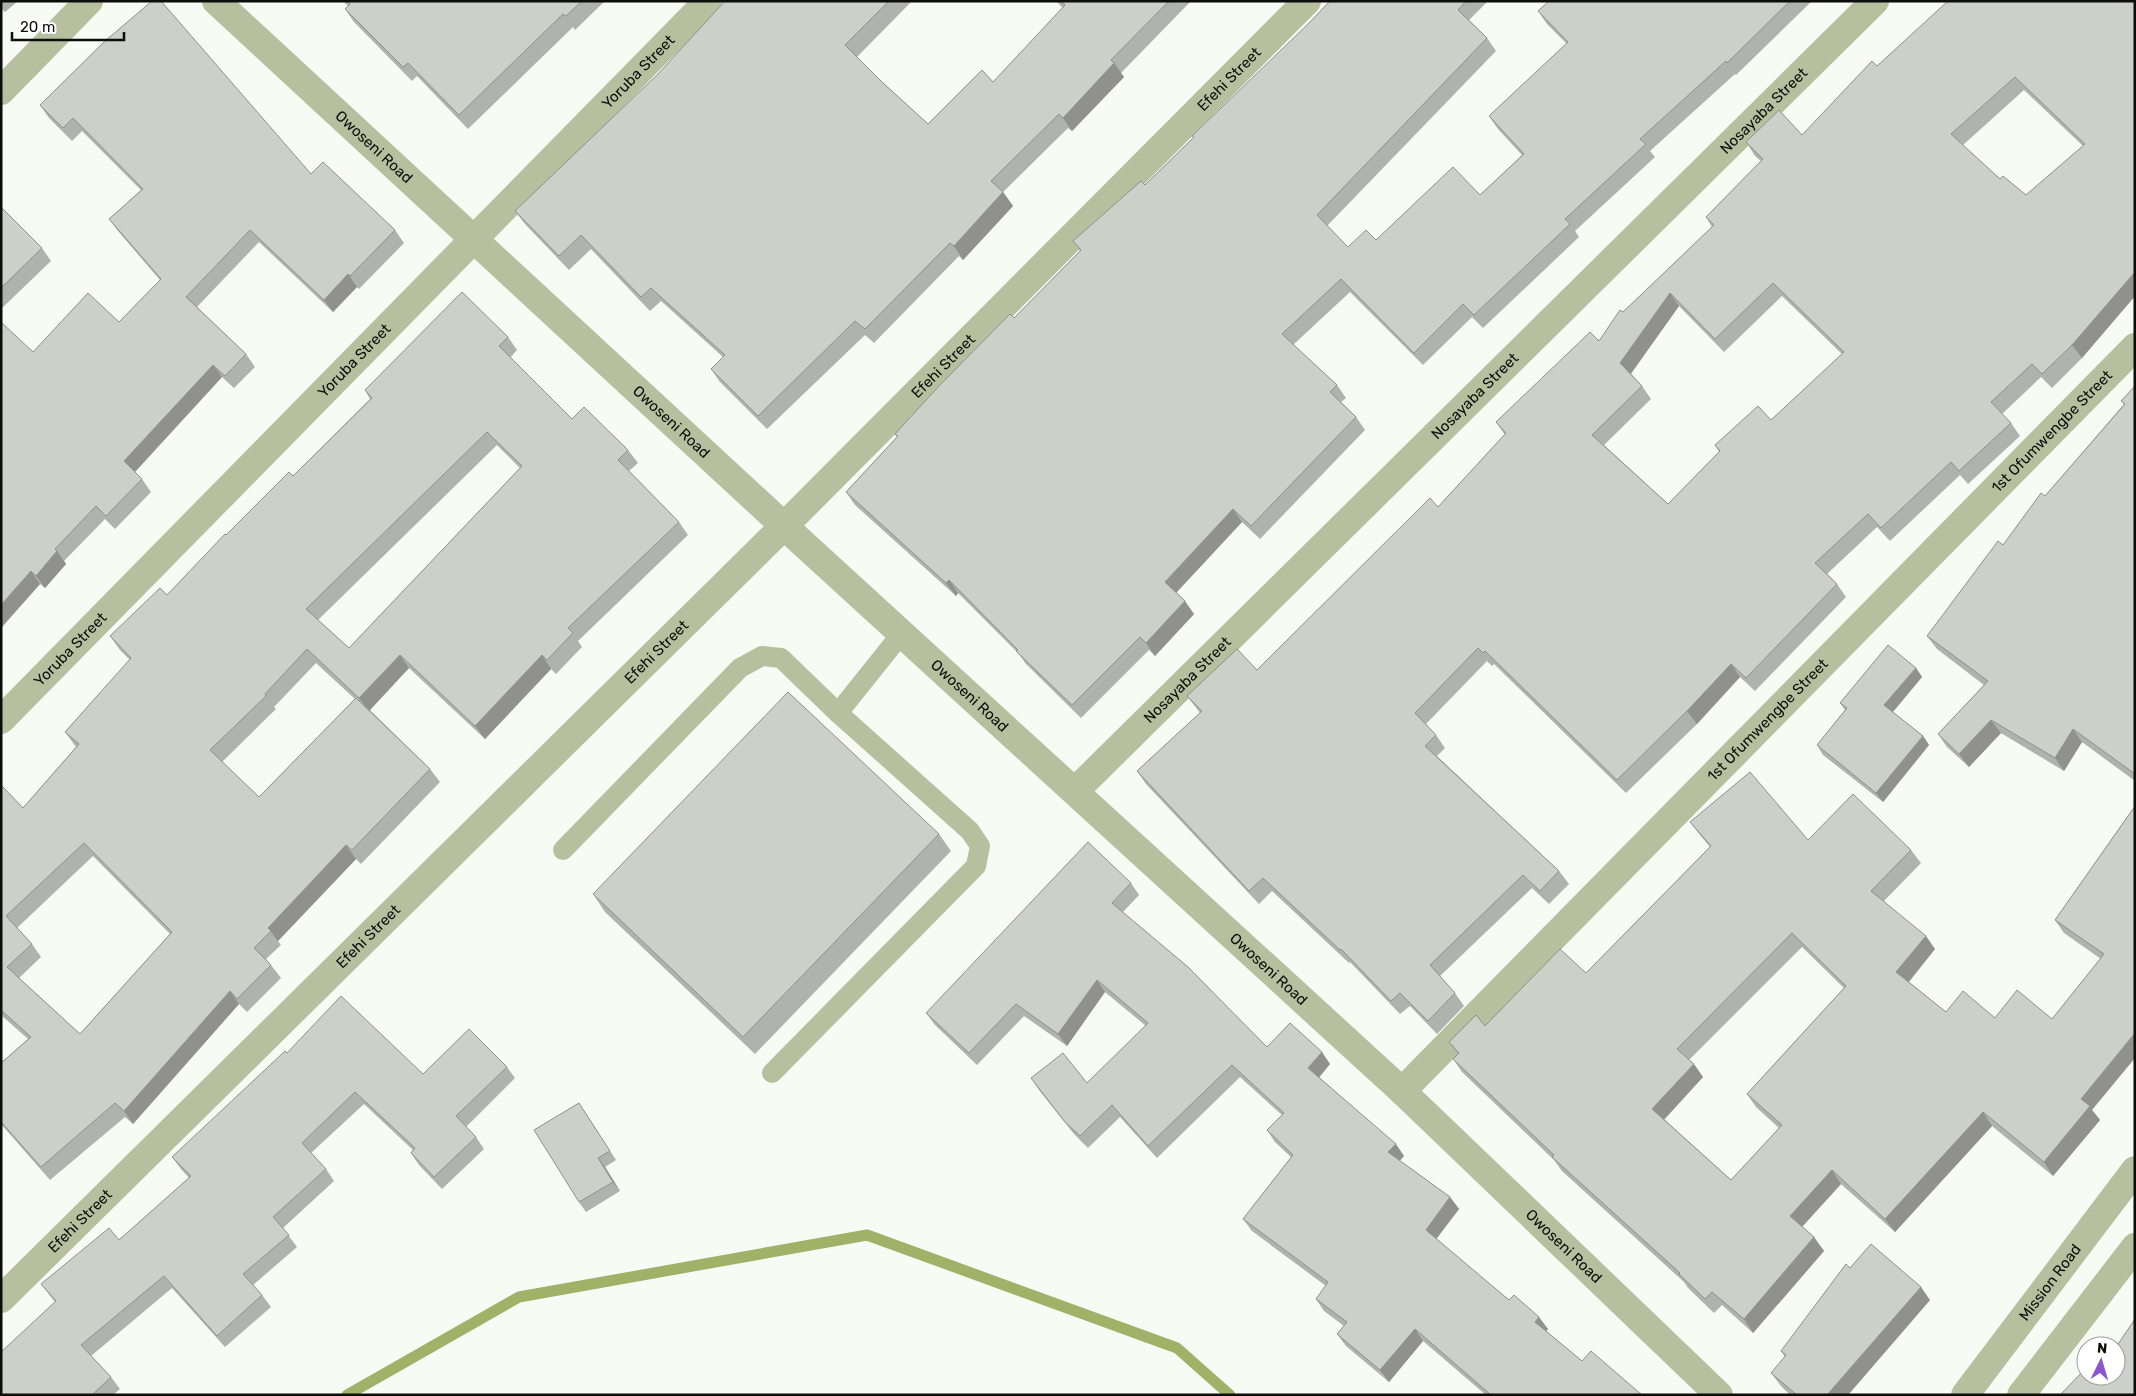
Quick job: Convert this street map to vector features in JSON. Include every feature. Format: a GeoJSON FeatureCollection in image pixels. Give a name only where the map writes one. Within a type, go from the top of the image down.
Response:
{"type":"FeatureCollection","features":[{"type":"Feature","properties":{"kind":"street"},"geometry":{"type":"LineString","coordinates":[[1,91],[89,1]]}},
{"type":"Feature","properties":{"kind":"street","name":"Owoseni Road"},"geometry":{"type":"LineString","coordinates":[[216,1],[475,238],[784,526],[1402,1091],[1719,1395]]}},
{"type":"Feature","properties":{"kind":"street","name":"Yoruba Street"},"geometry":{"type":"LineString","coordinates":[[1,720],[708,1]]}},
{"type":"Feature","properties":{"kind":"street","name":"Efehi Street"},"geometry":{"type":"LineString","coordinates":[[1,1299],[784,526],[1307,1]]}},
{"type":"Feature","properties":{"kind":"street","name":"Nosayaba Street"},"geometry":{"type":"LineString","coordinates":[[1076,791],[1875,1]]}},
{"type":"Feature","properties":{"kind":"street","name":"1st Ofumwengbe Street"},"geometry":{"type":"LineString","coordinates":[[1402,1091],[2135,347]]}},
{"type":"Feature","properties":{"kind":"street","name":"Mission Road"},"geometry":{"type":"LineString","coordinates":[[1965,1395],[2135,1170]]}},
{"type":"Feature","properties":{"kind":"street"},"geometry":{"type":"LineString","coordinates":[[2021,1395],[2135,1247]]}},
{"type":"Feature","properties":{"kind":"lane"},"geometry":{"type":"LineString","coordinates":[[838,713],[902,633]]}},
{"type":"Feature","properties":{"kind":"lane"},"geometry":{"type":"LineString","coordinates":[[564,850],[740,668],[762,656],[781,658],[838,713],[970,831],[980,846],[976,866],[772,1073]]}},
{"type":"Feature","properties":{"kind":"building"},"geometry":{"type":"Polygon","coordinates":[[[152,1],[161,1],[311,174],[323,162],[395,230],[350,276],[348,274],[324,300],[250,230],[186,297],[246,354],[225,376],[213,365],[124,461],[142,479],[106,516],[96,506],[55,549],[57,551],[36,576],[31,571],[1,605],[1,322],[33,352],[88,293],[119,322],[161,279],[109,219],[143,189],[73,118],[63,128],[40,105],[105,41],[152,1]]]}},
{"type":"Feature","properties":{"kind":"building"},"geometry":{"type":"Polygon","coordinates":[[[348,1],[582,1],[566,16],[563,14],[459,115],[408,63],[403,67],[345,9],[350,4],[348,1]]]}},
{"type":"Feature","properties":{"kind":"building"},"geometry":{"type":"Polygon","coordinates":[[[725,1],[889,1],[845,45],[928,124],[982,70],[993,82],[1065,5],[1061,1],[1169,1],[1111,60],[1114,63],[1063,118],[1059,114],[991,181],[1003,192],[954,246],[950,243],[865,329],[855,321],[758,416],[711,369],[725,355],[651,288],[641,297],[581,235],[559,256],[515,211],[658,74],[725,1]]]}},
{"type":"Feature","properties":{"kind":"building"},"geometry":{"type":"Polygon","coordinates":[[[1330,1],[1466,1],[1458,10],[1487,38],[1317,215],[1348,247],[1366,230],[1376,240],[1453,167],[1480,195],[1524,154],[1489,116],[1568,42],[1538,11],[1549,1],[1790,1],[1727,63],[1726,61],[1640,139],[1646,144],[1565,219],[1570,224],[1474,315],[1463,304],[1414,353],[1341,279],[1282,334],[1337,385],[1330,392],[1356,417],[1251,526],[1233,509],[1165,582],[1185,601],[1146,643],[1140,637],[1072,705],[1016,651],[1018,650],[949,580],[946,583],[846,492],[898,436],[895,434],[939,386],[1010,314],[1014,318],[1081,250],[1073,241],[1141,181],[1145,185],[1194,137],[1192,136],[1330,1]]]}},
{"type":"Feature","properties":{"kind":"building"},"geometry":{"type":"Polygon","coordinates":[[[1948,1],[2135,1],[2135,272],[2072,345],[2042,374],[2032,364],[1991,402],[2011,423],[1959,471],[1951,462],[1881,528],[1868,514],[1815,563],[1837,584],[1746,678],[1731,664],[1687,711],[1617,780],[1485,651],[1483,653],[1478,648],[1415,713],[1436,735],[1425,746],[1559,871],[1540,891],[1523,875],[1430,965],[1455,993],[1428,1021],[1400,993],[1391,1001],[1341,949],[1263,878],[1249,891],[1137,771],[1202,711],[1187,696],[1237,649],[1257,670],[1430,498],[1438,507],[1506,433],[1496,422],[1590,332],[1599,341],[1620,310],[1623,312],[1714,225],[1706,217],[1763,159],[1746,142],[1779,110],[1802,135],[1872,61],[1877,66],[1948,1]],[[2015,77],[1951,134],[2000,179],[2003,176],[2026,195],[2085,144],[2015,77]],[[1773,283],[1715,339],[1670,293],[1620,363],[1642,386],[1592,435],[1668,504],[1720,451],[1715,445],[1758,406],[1771,420],[1844,352],[1773,283]]]}},
{"type":"Feature","properties":{"kind":"building"},"geometry":{"type":"Polygon","coordinates":[[[1,207],[42,248],[1,288],[1,207]]]}},
{"type":"Feature","properties":{"kind":"building"},"geometry":{"type":"Polygon","coordinates":[[[462,292],[508,337],[499,346],[572,419],[584,407],[628,450],[618,460],[679,522],[568,628],[573,633],[547,660],[542,655],[475,726],[400,655],[359,698],[307,649],[265,694],[266,696],[210,750],[259,797],[356,698],[430,769],[352,850],[346,845],[268,928],[271,931],[254,948],[271,965],[237,999],[230,991],[124,1111],[115,1103],[41,1167],[1,1122],[1,1063],[31,1037],[1,1010],[1,785],[23,808],[79,744],[65,732],[131,658],[110,636],[160,588],[167,595],[225,534],[289,472],[293,476],[372,398],[365,390],[462,292]],[[487,432],[306,609],[349,648],[522,466],[487,432]],[[84,843],[6,916],[32,944],[7,967],[80,1034],[172,932],[84,843]]]}},
{"type":"Feature","properties":{"kind":"building"},"geometry":{"type":"Polygon","coordinates":[[[2135,386],[2135,774],[2073,729],[2055,758],[1991,720],[1959,754],[1938,734],[1988,681],[1927,636],[1998,541],[2003,545],[2041,493],[2045,496],[2125,404],[2121,401],[2135,386]]]}},
{"type":"Feature","properties":{"kind":"building"},"geometry":{"type":"Polygon","coordinates":[[[1888,645],[1916,668],[1884,705],[1923,736],[1876,793],[1817,745],[1847,708],[1840,703],[1888,645]]]}},
{"type":"Feature","properties":{"kind":"building"},"geometry":{"type":"Polygon","coordinates":[[[788,692],[939,834],[743,1037],[593,894],[788,692]]]}},
{"type":"Feature","properties":{"kind":"building"},"geometry":{"type":"Polygon","coordinates":[[[1750,772],[1808,840],[1853,794],[1911,850],[1871,891],[1926,936],[1896,972],[1946,1012],[1963,991],[1995,1018],[2017,990],[2052,1019],[2104,954],[2055,920],[2135,806],[2135,1033],[2081,1099],[2090,1106],[2044,1162],[1983,1112],[1885,1219],[1832,1170],[1790,1216],[1814,1237],[1744,1319],[1712,1292],[1705,1299],[1680,1273],[1552,1157],[1554,1155],[1453,1059],[1459,1053],[1449,1042],[1476,1015],[1485,1026],[1560,949],[1586,973],[1711,846],[1690,822],[1750,772]],[[1792,933],[1677,1049],[1694,1064],[1652,1109],[1731,1180],[1782,1125],[1747,1094],[1846,986],[1792,933]]]}},
{"type":"Feature","properties":{"kind":"building"},"geometry":{"type":"Polygon","coordinates":[[[1088,842],[1131,883],[1112,903],[1188,967],[1267,1047],[1290,1023],[1322,1052],[1308,1068],[1396,1144],[1388,1152],[1450,1197],[1426,1230],[1509,1300],[1514,1295],[1539,1317],[1535,1322],[1582,1361],[1591,1351],[1642,1395],[1491,1395],[1415,1329],[1380,1370],[1337,1334],[1347,1322],[1316,1299],[1328,1282],[1243,1219],[1293,1155],[1267,1130],[1284,1113],[1232,1065],[1148,1146],[1112,1105],[1080,1136],[1065,1122],[1031,1078],[1063,1053],[1087,1083],[1148,1023],[1097,980],[1058,1034],[1016,1004],[969,1053],[926,1013],[1088,842]]]}},
{"type":"Feature","properties":{"kind":"building"},"geometry":{"type":"Polygon","coordinates":[[[341,996],[423,1074],[469,1029],[507,1067],[456,1116],[476,1137],[434,1177],[411,1153],[415,1148],[355,1092],[302,1143],[326,1169],[273,1217],[289,1235],[243,1274],[262,1295],[217,1336],[164,1276],[81,1345],[111,1377],[92,1395],[1,1395],[1,1352],[56,1301],[41,1284],[109,1228],[119,1240],[191,1176],[172,1157],[285,1051],[287,1053],[341,996]]]}},
{"type":"Feature","properties":{"kind":"building"},"geometry":{"type":"Polygon","coordinates":[[[579,1103],[610,1151],[598,1158],[613,1182],[579,1202],[534,1130],[579,1103]]]}},
{"type":"Feature","properties":{"kind":"building"},"geometry":{"type":"Polygon","coordinates":[[[1871,1244],[1921,1287],[1827,1395],[1797,1395],[1771,1373],[1786,1355],[1781,1351],[1846,1264],[1850,1268],[1871,1244]]]}},
{"type":"Feature","properties":{"kind":"building"},"geometry":{"type":"Polygon","coordinates":[[[2135,1319],[2135,1395],[2060,1395],[2076,1378],[2076,1386],[2126,1386],[2126,1336],[2123,1336],[2135,1319]]]}},
{"type":"Feature","properties":{"kind":"waterway"},"geometry":{"type":"LineString","coordinates":[[347,1395],[519,1297],[867,1235],[1177,1348],[1230,1395]]}}]}
